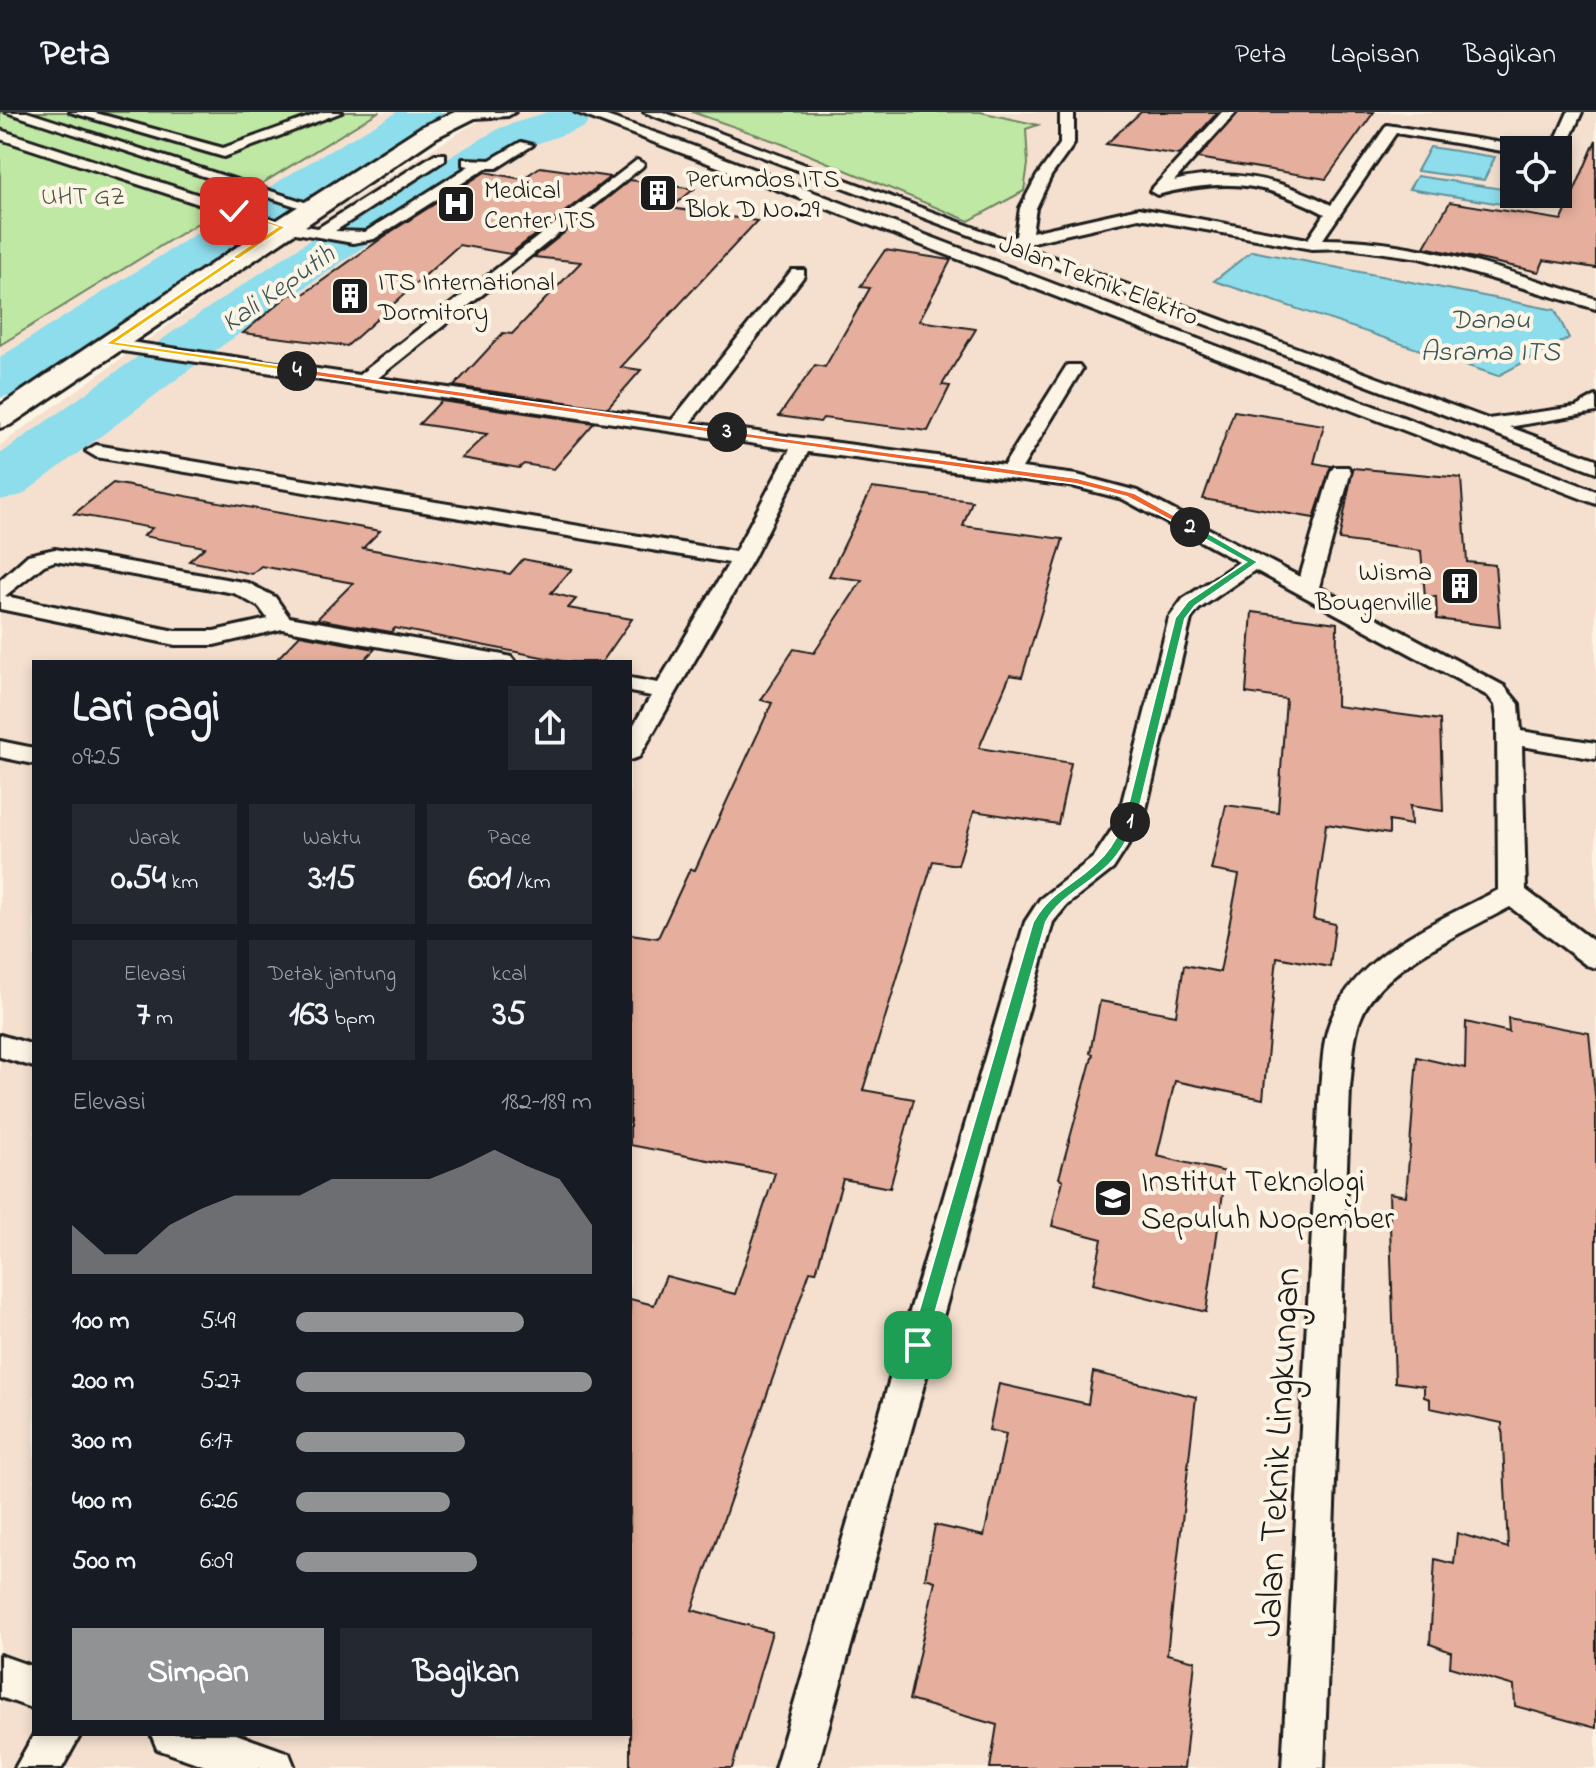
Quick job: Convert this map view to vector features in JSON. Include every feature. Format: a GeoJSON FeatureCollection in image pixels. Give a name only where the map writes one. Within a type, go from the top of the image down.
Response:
{"type":"FeatureCollection","features":[{"type":"Feature","properties":{"kind":"main road"},"geometry":{"type":"LineString","coordinates":[[0,419],[279,226],[400,150],[467,114]]}},
{"type":"Feature","properties":{"kind":"lane"},"geometry":{"type":"LineString","coordinates":[[13,112],[310,206]]}},
{"type":"Feature","properties":{"kind":"lane"},"geometry":{"type":"LineString","coordinates":[[77,112],[224,153],[335,112]]}},
{"type":"Feature","properties":{"kind":"lane"},"geometry":{"type":"LineString","coordinates":[[467,114],[508,112]]}},
{"type":"Feature","properties":{"kind":"lane","name":"Jalan Teknik Elektro"},"geometry":{"type":"LineString","coordinates":[[582,112],[677,145],[1596,498]]}},
{"type":"Feature","properties":{"kind":"lane","name":"Jalan Teknik Elektro"},"geometry":{"type":"LineString","coordinates":[[651,112],[821,177],[1014,243],[1596,466]]}},
{"type":"Feature","properties":{"kind":"lane"},"geometry":{"type":"LineString","coordinates":[[1014,243],[1044,176],[1067,144],[1067,112]]}},
{"type":"Feature","properties":{"kind":"lane"},"geometry":{"type":"LineString","coordinates":[[1142,208],[1229,112]]}},
{"type":"Feature","properties":{"kind":"lane"},"geometry":{"type":"LineString","coordinates":[[1316,239],[1404,112]]}},
{"type":"Feature","properties":{"kind":"lane"},"geometry":{"type":"LineString","coordinates":[[1564,136],[1575,112]]}},
{"type":"Feature","properties":{"kind":"lane"},"geometry":{"type":"LineString","coordinates":[[1392,128],[1500,146]]}},
{"type":"Feature","properties":{"kind":"lane"},"geometry":{"type":"LineString","coordinates":[[0,134],[279,226],[353,238],[369,236],[479,164]]}},
{"type":"Feature","properties":{"kind":"lane"},"geometry":{"type":"LineString","coordinates":[[400,150],[495,164],[526,145]]}},
{"type":"Feature","properties":{"kind":"lane"},"geometry":{"type":"LineString","coordinates":[[328,234],[448,159]]}},
{"type":"Feature","properties":{"kind":"lane"},"geometry":{"type":"LineString","coordinates":[[363,381],[637,164]]}},
{"type":"Feature","properties":{"kind":"lane"},"geometry":{"type":"LineString","coordinates":[[789,189],[821,177]]}},
{"type":"Feature","properties":{"kind":"lane"},"geometry":{"type":"LineString","coordinates":[[1157,191],[1198,179],[1226,178],[1282,187],[1332,212]]}},
{"type":"Feature","properties":{"kind":"lane"},"geometry":{"type":"LineString","coordinates":[[195,198],[239,184]]}},
{"type":"Feature","properties":{"kind":"lane"},"geometry":{"type":"LineString","coordinates":[[1014,243],[1064,228],[1079,228],[1142,208],[1455,260],[1596,304]]}},
{"type":"Feature","properties":{"kind":"lane"},"geometry":{"type":"LineString","coordinates":[[679,424],[798,273]]}},
{"type":"Feature","properties":{"kind":"lane"},"geometry":{"type":"LineString","coordinates":[[109,344],[679,424],[802,445],[1010,471],[1077,481],[1130,495],[1496,691],[1507,704],[1512,894],[1596,958]]}},
{"type":"Feature","properties":{"kind":"lane"},"geometry":{"type":"LineString","coordinates":[[1010,471],[1073,369]]}},
{"type":"Feature","properties":{"kind":"lane"},"geometry":{"type":"LineString","coordinates":[[1485,425],[1579,412],[1594,407],[1596,402]]}},
{"type":"Feature","properties":{"kind":"lane"},"geometry":{"type":"LineString","coordinates":[[632,749],[742,559],[802,445]]}},
{"type":"Feature","properties":{"kind":"lane"},"geometry":{"type":"LineString","coordinates":[[96,451],[742,559]]}},
{"type":"Feature","properties":{"kind":"lane"},"geometry":{"type":"LineString","coordinates":[[1307,591],[1341,471]]}},
{"type":"Feature","properties":{"kind":"lane"},"geometry":{"type":"LineString","coordinates":[[0,591],[36,560],[55,555],[240,588],[267,602],[282,622]]}},
{"type":"Feature","properties":{"kind":"lane"},"geometry":{"type":"LineString","coordinates":[[796,1768],[1039,922],[1049,904],[1082,882],[1117,848],[1130,822],[1180,618],[1191,604],[1253,562]]}},
{"type":"Feature","properties":{"kind":"lane"},"geometry":{"type":"LineString","coordinates":[[0,602],[175,638],[214,638],[282,622],[492,660]]}},
{"type":"Feature","properties":{"kind":"lane"},"geometry":{"type":"LineString","coordinates":[[632,685],[665,691]]}},
{"type":"Feature","properties":{"kind":"lane"},"geometry":{"type":"LineString","coordinates":[[1509,736],[1596,751]]}},
{"type":"Feature","properties":{"kind":"lane"},"geometry":{"type":"LineString","coordinates":[[0,749],[32,756]]}},
{"type":"Feature","properties":{"kind":"lane","name":"Jalan Teknik Lingkungan"},"geometry":{"type":"LineString","coordinates":[[1303,1768],[1335,1088],[1341,1036],[1347,1013],[1357,996],[1391,962],[1512,894]]}},
{"type":"Feature","properties":{"kind":"lane"},"geometry":{"type":"LineString","coordinates":[[0,1046],[32,1055]]}},
{"type":"Feature","properties":{"kind":"lane"},"geometry":{"type":"LineString","coordinates":[[0,1676],[32,1687]]}},
{"type":"Feature","properties":{"kind":"lane"},"geometry":{"type":"LineString","coordinates":[[36,1768],[59,1736]]}},
{"type":"Feature","properties":{"kind":"lane"},"geometry":{"type":"LineString","coordinates":[[178,1736],[274,1768]]}},
{"type":"Feature","properties":{"kind":"shaded area","name":"UHT GZ"},"geometry":{"type":"Polygon","coordinates":[[[0,112],[409,112],[0,369],[0,112]]]}},
{"type":"Feature","properties":{"kind":"shaded area","name":"Institut Teknologi Sepuluh Nopember"},"geometry":{"type":"Polygon","coordinates":[[[499,112],[1596,112],[1596,1768],[0,1768],[0,445],[292,237],[471,125],[499,112]]]}},
{"type":"Feature","properties":{"kind":"green space","name":"UHT GZ"},"geometry":{"type":"Polygon","coordinates":[[[0,112],[378,112],[0,345],[0,112]]]}},
{"type":"Feature","properties":{"kind":"green space"},"geometry":{"type":"Polygon","coordinates":[[[692,112],[980,112],[1038,125],[1026,129],[1028,164],[1024,191],[969,221],[780,143],[692,112]]]}},
{"type":"Feature","properties":{"kind":"water"},"geometry":{"type":"Polygon","coordinates":[[[1430,147],[1495,157],[1484,180],[1417,171],[1430,147]]]}},
{"type":"Feature","properties":{"kind":"water"},"geometry":{"type":"Polygon","coordinates":[[[1417,176],[1500,189],[1500,204],[1409,189],[1417,176]]]}},
{"type":"Feature","properties":{"kind":"water","name":"Danau Asrama ITS"},"geometry":{"type":"Polygon","coordinates":[[[1252,251],[1555,310],[1569,338],[1498,376],[1214,281],[1252,251]]]}},
{"type":"Feature","properties":{"kind":"building"},"geometry":{"type":"Polygon","coordinates":[[[1141,112],[1218,112],[1179,155],[1106,144],[1141,112]]]}},
{"type":"Feature","properties":{"kind":"building"},"geometry":{"type":"Polygon","coordinates":[[[1239,112],[1374,112],[1326,179],[1198,158],[1239,112]]]}},
{"type":"Feature","properties":{"kind":"building"},"geometry":{"type":"Polygon","coordinates":[[[1596,140],[1596,268],[1544,260],[1539,272],[1424,247],[1450,202],[1562,220],[1567,208],[1572,208],[1572,196],[1596,140]]]}},
{"type":"Feature","properties":{"kind":"building"},"geometry":{"type":"Polygon","coordinates":[[[540,167],[610,177],[510,254],[459,245],[347,346],[243,333],[290,294],[301,296],[392,231],[485,172],[522,179],[540,167]]]}},
{"type":"Feature","properties":{"kind":"building"},"geometry":{"type":"Polygon","coordinates":[[[630,180],[694,189],[671,208],[757,221],[621,367],[641,370],[608,408],[454,386],[503,333],[512,334],[581,262],[534,257],[630,180]]]}},
{"type":"Feature","properties":{"kind":"building"},"geometry":{"type":"Polygon","coordinates":[[[885,250],[951,260],[919,321],[976,329],[942,385],[950,386],[928,431],[823,418],[820,422],[779,416],[815,365],[825,367],[870,288],[860,287],[885,250]]]}},
{"type":"Feature","properties":{"kind":"building"},"geometry":{"type":"Polygon","coordinates":[[[441,401],[594,423],[554,469],[524,464],[519,468],[461,458],[487,434],[419,424],[441,401]]]}},
{"type":"Feature","properties":{"kind":"building"},"geometry":{"type":"Polygon","coordinates":[[[1234,411],[1324,425],[1314,463],[1331,466],[1314,518],[1203,499],[1234,411]]]}},
{"type":"Feature","properties":{"kind":"building"},"geometry":{"type":"Polygon","coordinates":[[[1353,468],[1461,478],[1467,562],[1495,565],[1500,627],[1437,619],[1436,597],[1425,596],[1421,551],[1339,540],[1353,468]]]}},
{"type":"Feature","properties":{"kind":"building"},"geometry":{"type":"Polygon","coordinates":[[[113,483],[380,531],[363,548],[510,574],[523,559],[572,569],[551,593],[576,599],[568,608],[632,619],[603,660],[557,660],[395,628],[391,632],[317,619],[353,583],[261,566],[252,574],[189,561],[205,547],[143,536],[152,528],[74,514],[113,483]]]}},
{"type":"Feature","properties":{"kind":"building"},"geometry":{"type":"Polygon","coordinates":[[[872,488],[972,501],[963,526],[1063,539],[1022,677],[1010,675],[979,748],[1071,763],[1058,824],[974,811],[958,865],[933,861],[863,1090],[914,1099],[890,1188],[843,1179],[816,1272],[810,1271],[692,1610],[772,1632],[732,1768],[630,1768],[632,1300],[654,1305],[666,1276],[735,1294],[775,1173],[632,1145],[632,934],[658,938],[690,869],[695,870],[772,703],[761,700],[794,649],[814,653],[862,580],[829,576],[872,488]]]}},
{"type":"Feature","properties":{"kind":"building"},"geometry":{"type":"Polygon","coordinates":[[[1252,612],[1337,623],[1336,706],[1440,720],[1443,811],[1410,806],[1411,825],[1389,821],[1389,834],[1326,824],[1313,919],[1335,924],[1330,967],[1277,957],[1263,1099],[1175,1081],[1157,1156],[1226,1172],[1206,1312],[1093,1284],[1102,1239],[1052,1226],[1063,1180],[1059,1178],[1093,1054],[1090,1053],[1100,1001],[1176,1015],[1184,965],[1220,972],[1239,875],[1211,870],[1226,805],[1278,812],[1286,699],[1246,693],[1252,612]]]}},
{"type":"Feature","properties":{"kind":"building"},"geometry":{"type":"Polygon","coordinates":[[[300,635],[375,649],[364,660],[276,660],[300,635]]]}},
{"type":"Feature","properties":{"kind":"building"},"geometry":{"type":"Polygon","coordinates":[[[1508,1018],[1589,1033],[1596,1105],[1596,1728],[1515,1706],[1514,1686],[1450,1667],[1451,1652],[1430,1644],[1435,1559],[1454,1564],[1457,1533],[1508,1548],[1502,1423],[1430,1408],[1430,1399],[1424,1397],[1424,1386],[1395,1382],[1389,1193],[1406,1196],[1417,1057],[1465,1068],[1466,1022],[1509,1032],[1508,1018]]]}},
{"type":"Feature","properties":{"kind":"building"},"geometry":{"type":"Polygon","coordinates":[[[1093,1372],[1196,1397],[1167,1654],[1195,1661],[1184,1768],[990,1768],[997,1725],[909,1700],[935,1581],[925,1578],[935,1525],[984,1536],[1006,1434],[989,1430],[999,1384],[1088,1404],[1093,1372]]]}},
{"type":"Feature","properties":{"kind":"waterway","name":"Kali Keputih"},"geometry":{"type":"LineString","coordinates":[[0,381],[316,177],[426,112]]}},
{"type":"Feature","properties":{"kind":"waterway","name":"Kali Keputih"},"geometry":{"type":"LineString","coordinates":[[0,482],[190,344],[355,231],[515,137],[570,118]]}},
{"type":"Feature","properties":{"kind":"place","name":"Perumdos ITS Blok D No.29"},"geometry":{"type":"Point","coordinates":[658,193]}},
{"type":"Feature","properties":{"kind":"place","name":"Medical Center ITS"},"geometry":{"type":"Point","coordinates":[456,204]}},
{"type":"Feature","properties":{"kind":"place","name":"ITS International Dormitory"},"geometry":{"type":"Point","coordinates":[350,296]}},
{"type":"Feature","properties":{"kind":"place","name":"Wisma Bougenville"},"geometry":{"type":"Point","coordinates":[1460,586]}},
{"type":"Feature","properties":{"kind":"place","name":"Institut Teknologi Sepuluh Nopember"},"geometry":{"type":"Point","coordinates":[1113,1198]}},
{"type":"Feature","properties":{"kind":"route"},"geometry":{"type":"LineString","coordinates":[[234,211],[283,227],[109,344],[679,424],[802,445],[1077,481],[1130,495],[1253,562],[1191,604],[1180,618],[1130,822],[1117,848],[1101,866],[1049,904],[1039,922],[918,1345]]}}]}
